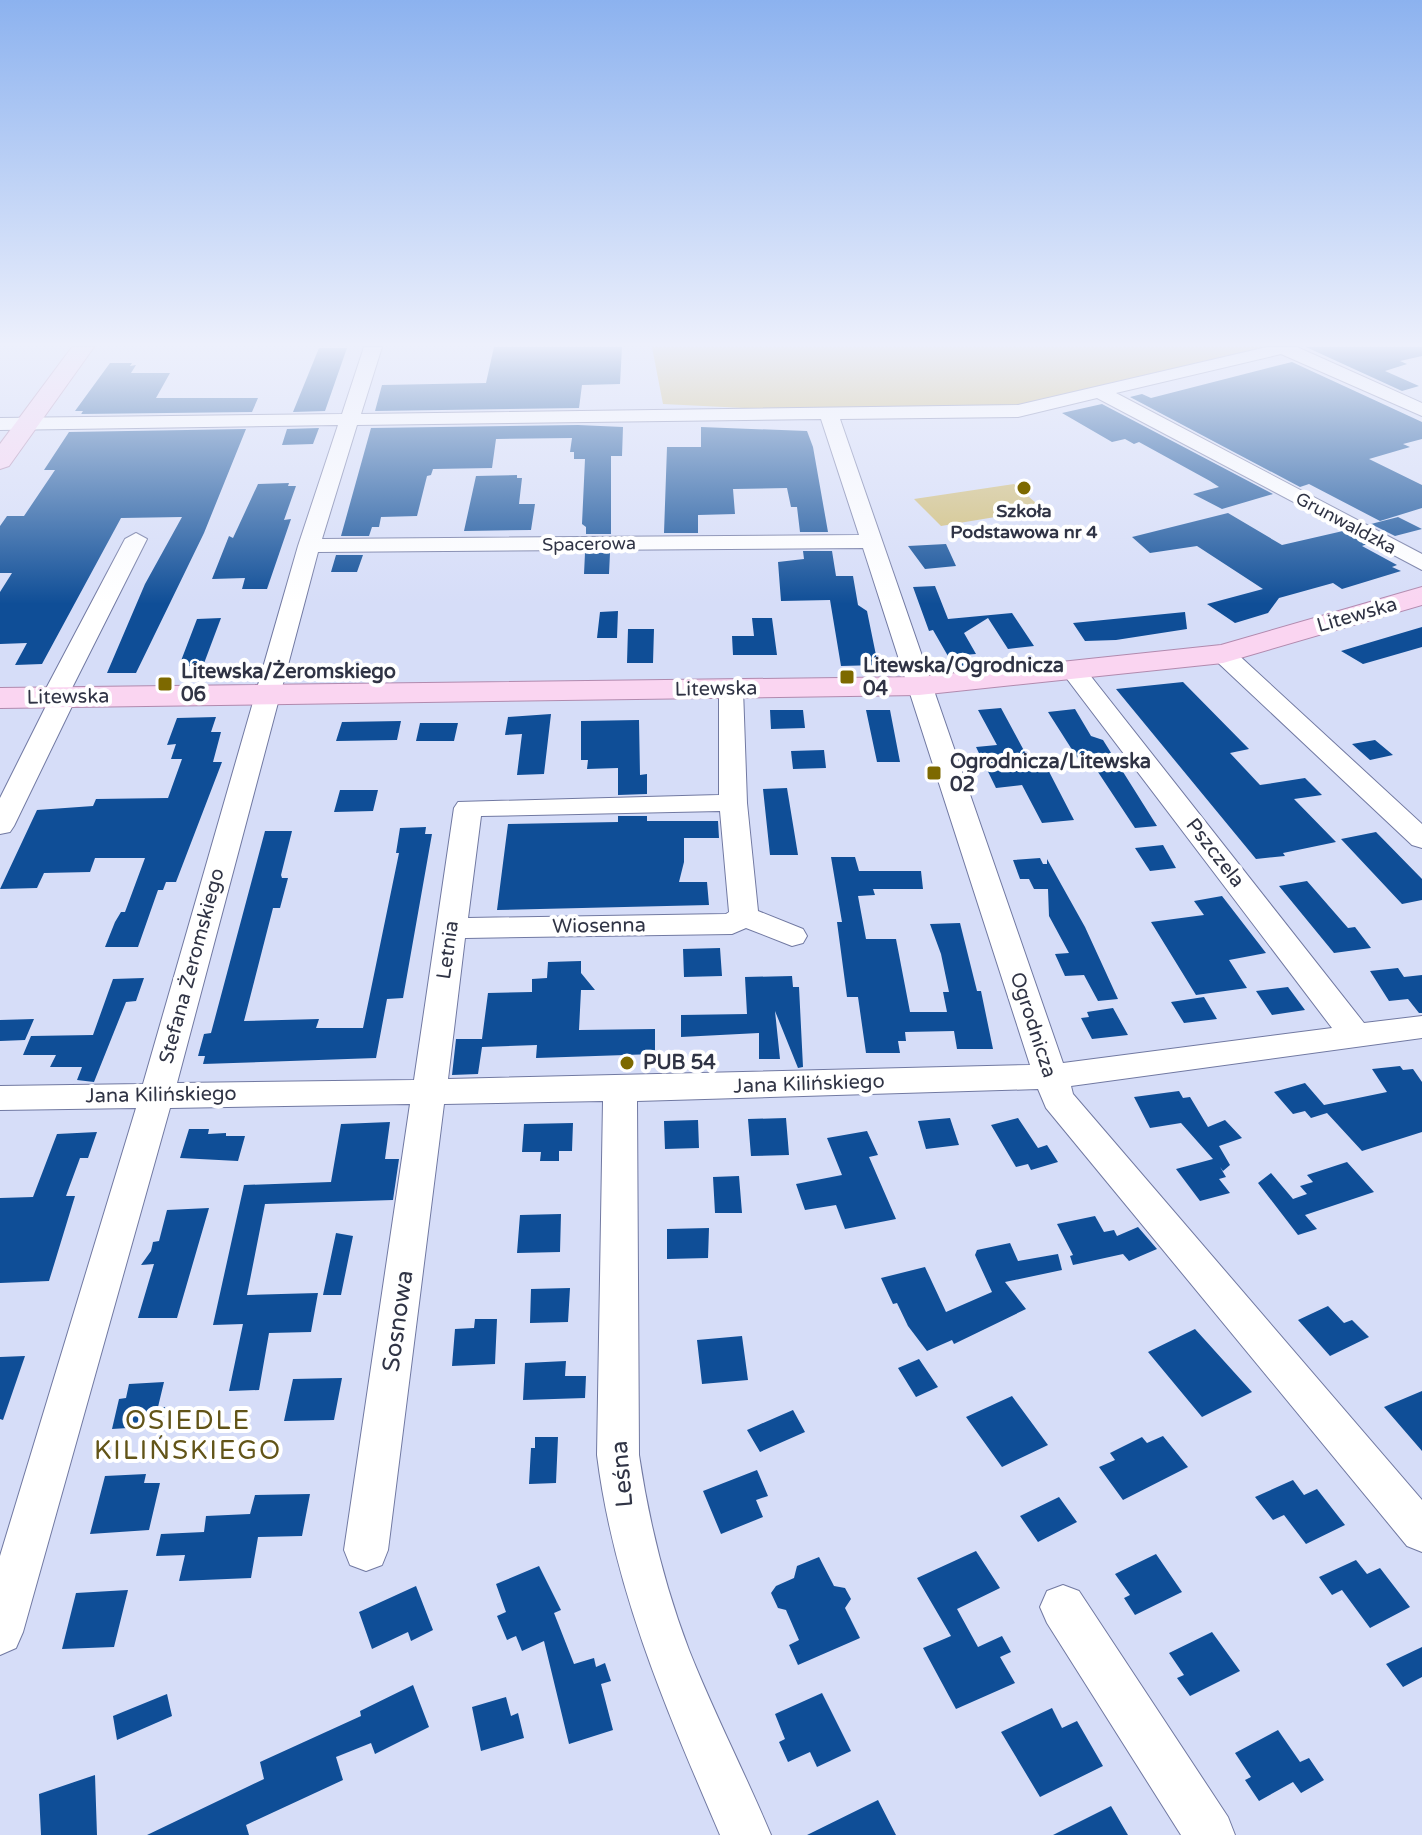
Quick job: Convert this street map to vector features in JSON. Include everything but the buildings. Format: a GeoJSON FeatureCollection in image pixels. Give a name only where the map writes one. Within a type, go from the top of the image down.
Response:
{"type":"FeatureCollection","features":[{"type":"Feature","properties":{"kind":"main road"},"geometry":{"type":"LineString","coordinates":[[0,461],[21,433]]}},
{"type":"Feature","properties":{"kind":"main road","name":"Litewska"},"geometry":{"type":"LineString","coordinates":[[0,698],[919,686],[1223,654],[1422,596]]}},
{"type":"Feature","properties":{"kind":"street","name":"Stefana Żeromskiego"},"geometry":{"type":"LineString","coordinates":[[0,1632],[157,1095],[309,546],[344,433]]}},
{"type":"Feature","properties":{"kind":"street","name":"Ogrodnicza"},"geometry":{"type":"LineString","coordinates":[[835,433],[1058,1099],[1422,1532]]}},
{"type":"Feature","properties":{"kind":"street","name":"Grunwaldzka"},"geometry":{"type":"LineString","coordinates":[[1177,433],[1422,563]]}},
{"type":"Feature","properties":{"kind":"street"},"geometry":{"type":"LineString","coordinates":[[0,826],[136,539]]}},
{"type":"Feature","properties":{"kind":"street","name":"Spacerowa"},"geometry":{"type":"LineString","coordinates":[[309,546],[870,541]]}},
{"type":"Feature","properties":{"kind":"street"},"geometry":{"type":"LineString","coordinates":[[1223,654],[1422,839]]}},
{"type":"Feature","properties":{"kind":"street","name":"Pszczela"},"geometry":{"type":"LineString","coordinates":[[1073,670],[1357,1037]]}},
{"type":"Feature","properties":{"kind":"street"},"geometry":{"type":"LineString","coordinates":[[731,689],[733,803],[744,916],[792,936]]}},
{"type":"Feature","properties":{"kind":"street","name":"Letnia"},"geometry":{"type":"LineString","coordinates":[[429,1092],[468,808],[733,803]]}},
{"type":"Feature","properties":{"kind":"street","name":"Wiosenna"},"geometry":{"type":"LineString","coordinates":[[451,928],[732,924],[744,916]]}},
{"type":"Feature","properties":{"kind":"street","name":"Jana Kilińskiego"},"geometry":{"type":"LineString","coordinates":[[0,1098],[620,1089],[1050,1077],[1422,1027]]}},
{"type":"Feature","properties":{"kind":"street","name":"Leśna"},"geometry":{"type":"LineString","coordinates":[[620,1089],[618,1455],[622,1505],[640,1577],[665,1651],[746,1835]]}},
{"type":"Feature","properties":{"kind":"street","name":"Sosnowa"},"geometry":{"type":"LineString","coordinates":[[366,1550],[429,1092]]}},
{"type":"Feature","properties":{"kind":"street"},"geometry":{"type":"LineString","coordinates":[[1063,1607],[1210,1835]]}},
{"type":"Feature","properties":{"kind":"shaded area"},"geometry":{"type":"Polygon","coordinates":[[[1014,484],[1043,509],[941,526],[914,499],[1014,484]]]}},
{"type":"Feature","properties":{"kind":"place","name":"Szkoła Podstawowa nr 4"},"geometry":{"type":"Point","coordinates":[1024,488]}},
{"type":"Feature","properties":{"kind":"place","name":"Litewska/Ogrodnicza 04"},"geometry":{"type":"Point","coordinates":[847,677]}},
{"type":"Feature","properties":{"kind":"place","name":"Litewska/Żeromskiego 06"},"geometry":{"type":"Point","coordinates":[165,684]}},
{"type":"Feature","properties":{"kind":"place","name":"Ogrodnicza/Litewska 02"},"geometry":{"type":"Point","coordinates":[934,773]}},
{"type":"Feature","properties":{"kind":"place","name":"PUB 54"},"geometry":{"type":"Point","coordinates":[627,1063]}},
{"type":"Feature","properties":{"kind":"district","name":"OSIEDLE KILIŃSKIEGO"},"geometry":{"type":"Point","coordinates":[188,1435]}}]}
